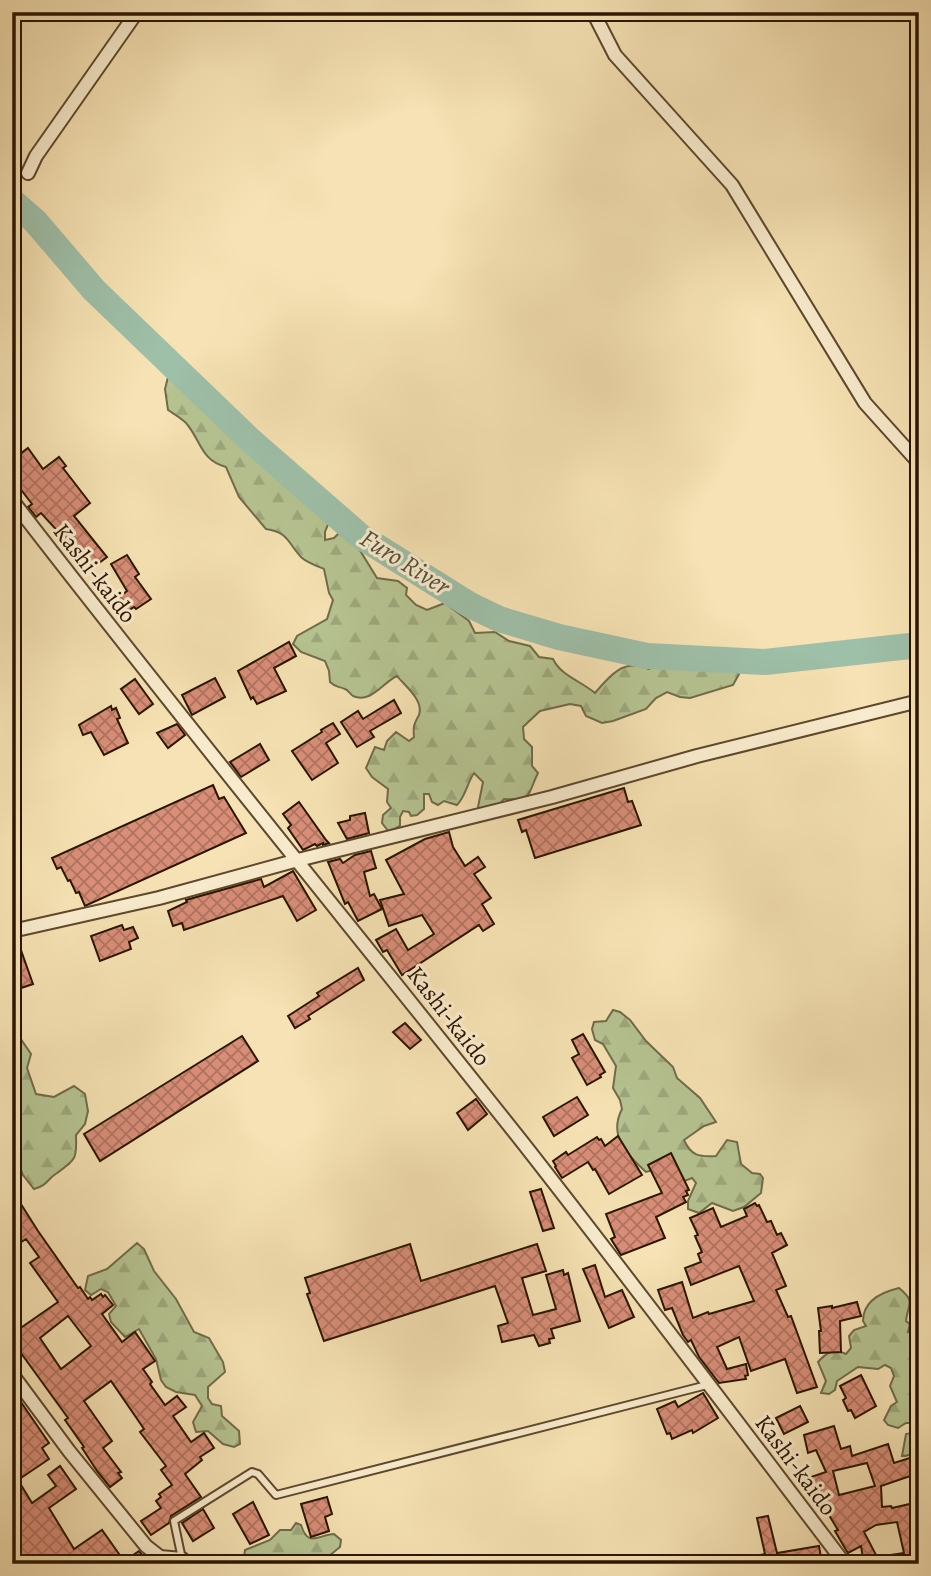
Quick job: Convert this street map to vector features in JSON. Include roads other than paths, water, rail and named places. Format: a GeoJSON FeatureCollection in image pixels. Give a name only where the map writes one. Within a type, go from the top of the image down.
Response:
{"type":"FeatureCollection","features":[{"type":"Feature","properties":{"kind":"street"},"geometry":{"type":"LineString","coordinates":[[28,173],[36,156],[137,12]]}},
{"type":"Feature","properties":{"kind":"street"},"geometry":{"type":"LineString","coordinates":[[593,12],[615,55],[732,185],[865,403],[919,463]]}},
{"type":"Feature","properties":{"kind":"street","name":"Kashi-kaido"},"geometry":{"type":"LineString","coordinates":[[12,500],[144,672],[298,860],[546,1173],[845,1564]]}},
{"type":"Feature","properties":{"kind":"street"},"geometry":{"type":"LineString","coordinates":[[12,931],[159,898],[298,860],[552,797],[697,756],[919,701]]}},
{"type":"Feature","properties":{"kind":"street"},"geometry":{"type":"LineString","coordinates":[[12,1374],[69,1451],[146,1546],[160,1557],[182,1562]]}},
{"type":"Feature","properties":{"kind":"lane"},"geometry":{"type":"LineString","coordinates":[[182,1562],[174,1521],[252,1472],[258,1474],[276,1495],[708,1385]]}},
{"type":"Feature","properties":{"kind":"waterway","name":"Furo River"},"geometry":{"type":"LineString","coordinates":[[12,201],[35,221],[94,290],[250,440],[360,536],[470,605],[499,619],[559,637],[647,656],[765,662],[919,645]]}}]}
